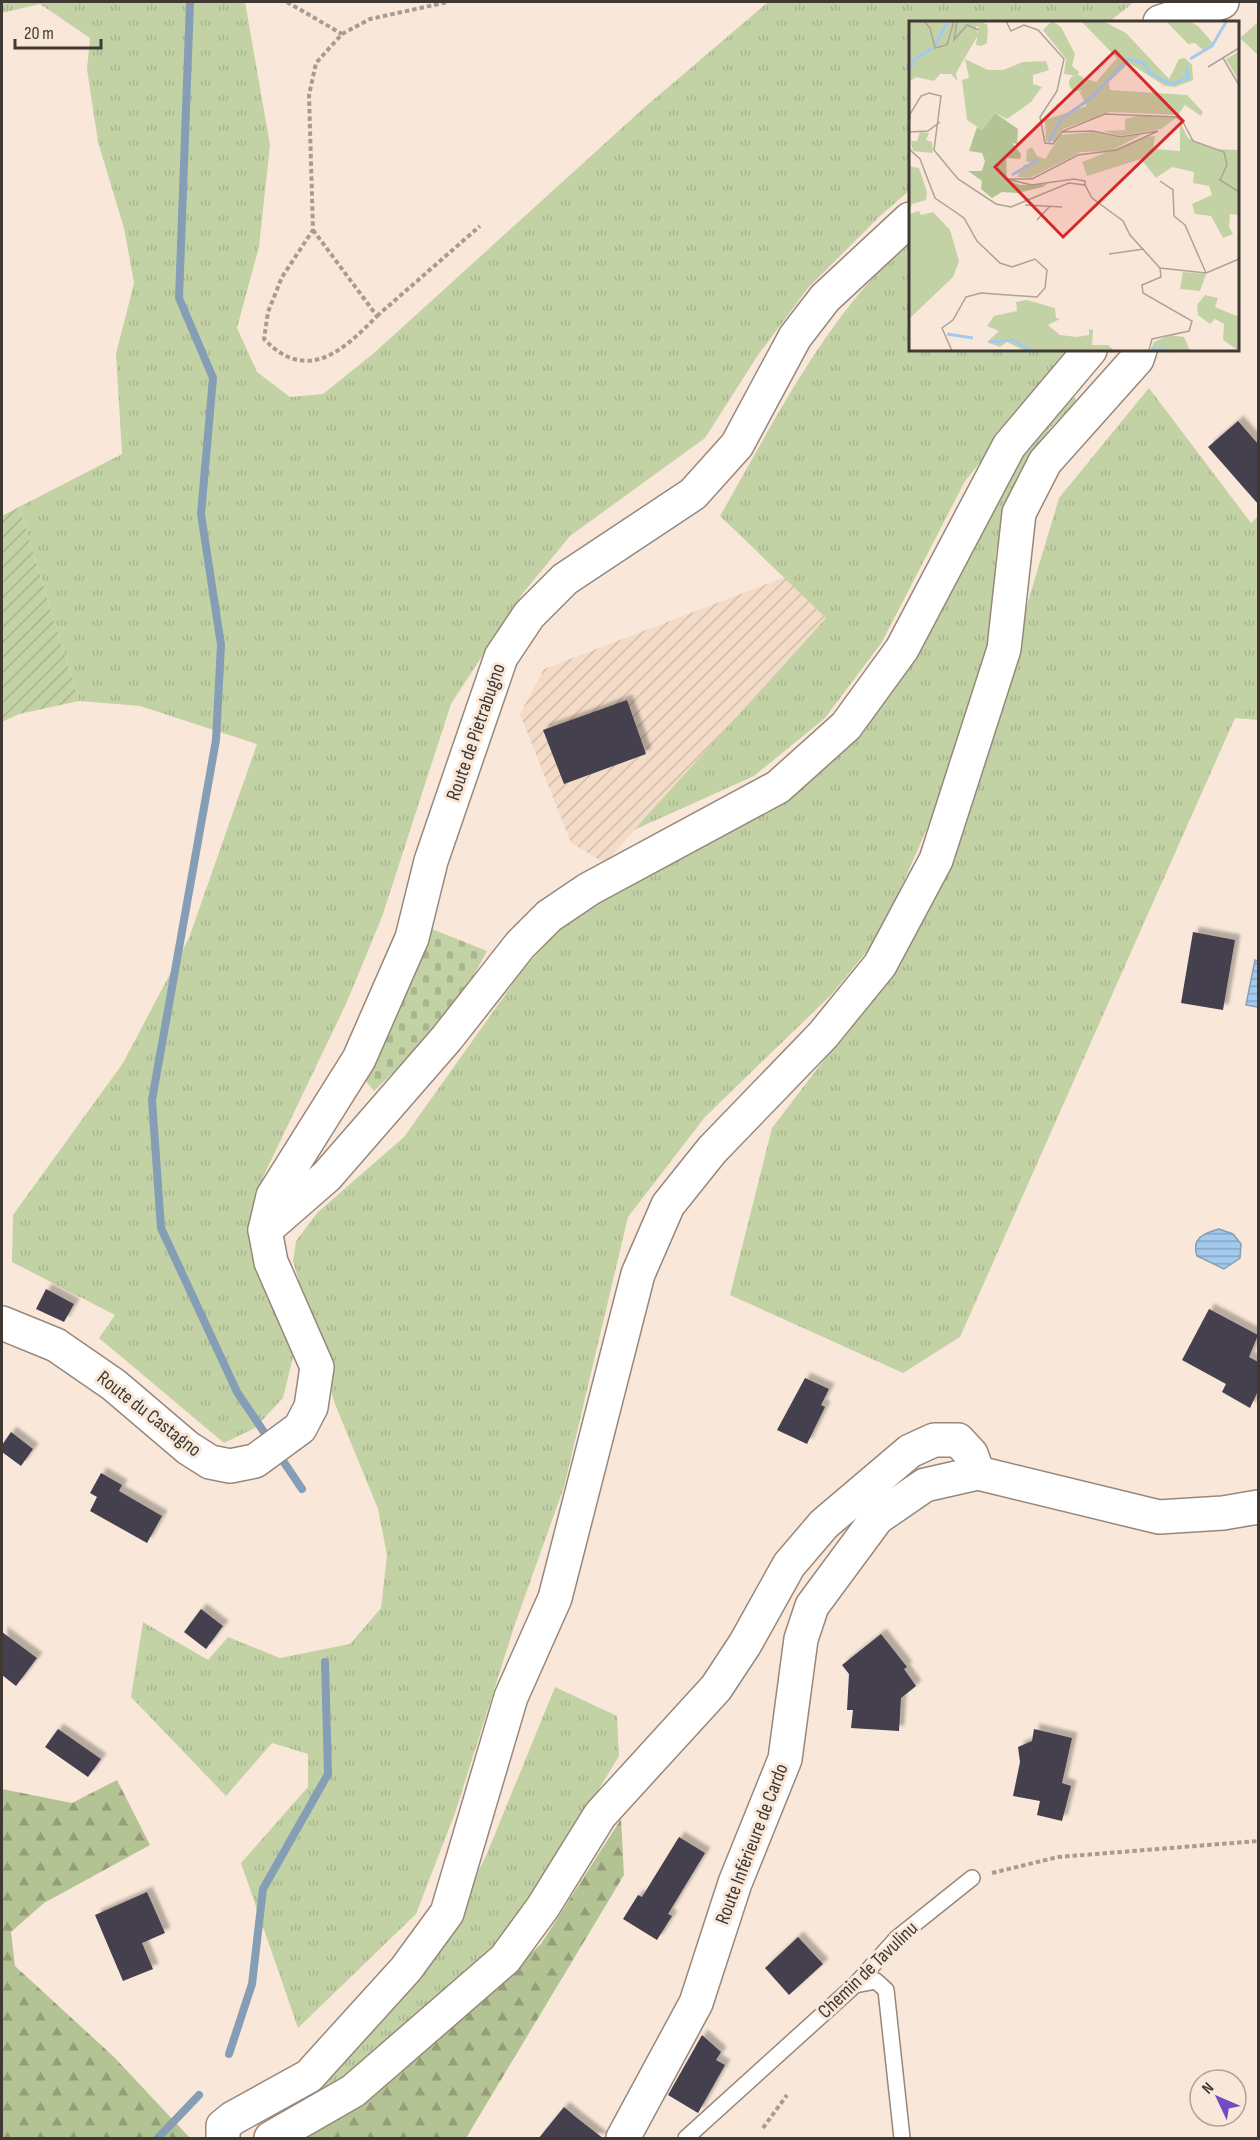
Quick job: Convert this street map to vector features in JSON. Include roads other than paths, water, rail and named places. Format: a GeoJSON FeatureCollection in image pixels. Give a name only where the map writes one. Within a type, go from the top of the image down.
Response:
{"type":"FeatureCollection","features":[{"type":"Feature","properties":{"kind":"street"},"geometry":{"type":"LineString","coordinates":[[1163,21],[1222,2]]}},
{"type":"Feature","properties":{"kind":"street","name":"Route de Pietrabugno"},"geometry":{"type":"LineString","coordinates":[[265,1230],[273,1196],[359,1059],[412,938],[431,861],[501,657],[529,615],[565,579],[693,494],[737,445],[795,337],[825,298],[909,220]]}},
{"type":"Feature","properties":{"kind":"street"},"geometry":{"type":"LineString","coordinates":[[265,1230],[327,1176],[447,1038],[520,945],[549,916],[589,889],[778,787],[846,726],[902,649],[1009,446],[1089,351]]}},
{"type":"Feature","properties":{"kind":"street"},"geometry":{"type":"LineString","coordinates":[[223,2139],[223,2126],[233,2118],[309,2076],[406,1969],[447,1913],[511,1697],[555,1598],[638,1274],[668,1205],[712,1150],[823,1035],[880,965],[936,860],[1004,650],[1019,513],[1045,462],[1137,359],[1140,351]]}},
{"type":"Feature","properties":{"kind":"street","name":"Route du Castagno"},"geometry":{"type":"LineString","coordinates":[[2,1323],[56,1345],[114,1385],[188,1448],[210,1462],[230,1466],[255,1461],[300,1428],[311,1407],[317,1367],[271,1262],[265,1230]]}},
{"type":"Feature","properties":{"kind":"street"},"geometry":{"type":"LineString","coordinates":[[271,2139],[353,2091],[506,1959],[543,1907],[600,1815],[716,1688],[745,1644],[789,1565],[824,1524],[910,1451],[934,1440],[958,1440],[971,1454],[978,1473]]}},
{"type":"Feature","properties":{"kind":"street","name":"Route Inférieure de Cardo"},"geometry":{"type":"LineString","coordinates":[[623,2139],[696,2003],[735,1883],[785,1759],[801,1639],[813,1606],[877,1518],[925,1485],[978,1473],[1159,1517],[1223,1513],[1258,1507]]}},
{"type":"Feature","properties":{"kind":"lane","name":"Chemin de Tavulinu"},"geometry":{"type":"LineString","coordinates":[[686,2139],[855,1985],[897,1938],[972,1878]]}},
{"type":"Feature","properties":{"kind":"lane"},"geometry":{"type":"LineString","coordinates":[[855,1985],[876,1981],[886,1990],[902,2139]]}},
{"type":"Feature","properties":{"kind":"water"},"geometry":{"type":"Polygon","coordinates":[[[1255,960],[1258,961],[1258,1007],[1246,1005],[1255,960]]]}},
{"type":"Feature","properties":{"kind":"water"},"geometry":{"type":"Polygon","coordinates":[[[1219,1229],[1233,1234],[1241,1244],[1240,1258],[1224,1269],[1197,1256],[1196,1250],[1200,1237],[1219,1229]]]}},
{"type":"Feature","properties":{"kind":"waterway"},"geometry":{"type":"LineString","coordinates":[[190,2],[179,298],[213,378],[201,514],[221,645],[216,740],[152,1100],[161,1228],[237,1392],[270,1441]]}},
{"type":"Feature","properties":{"kind":"waterway"},"geometry":{"type":"LineString","coordinates":[[277,1452],[302,1489]]}},
{"type":"Feature","properties":{"kind":"waterway"},"geometry":{"type":"LineString","coordinates":[[229,2054],[252,1984],[263,1889],[328,1774],[325,1662]]}},
{"type":"Feature","properties":{"kind":"waterway"},"geometry":{"type":"LineString","coordinates":[[158,2138],[199,2095]]}}]}
